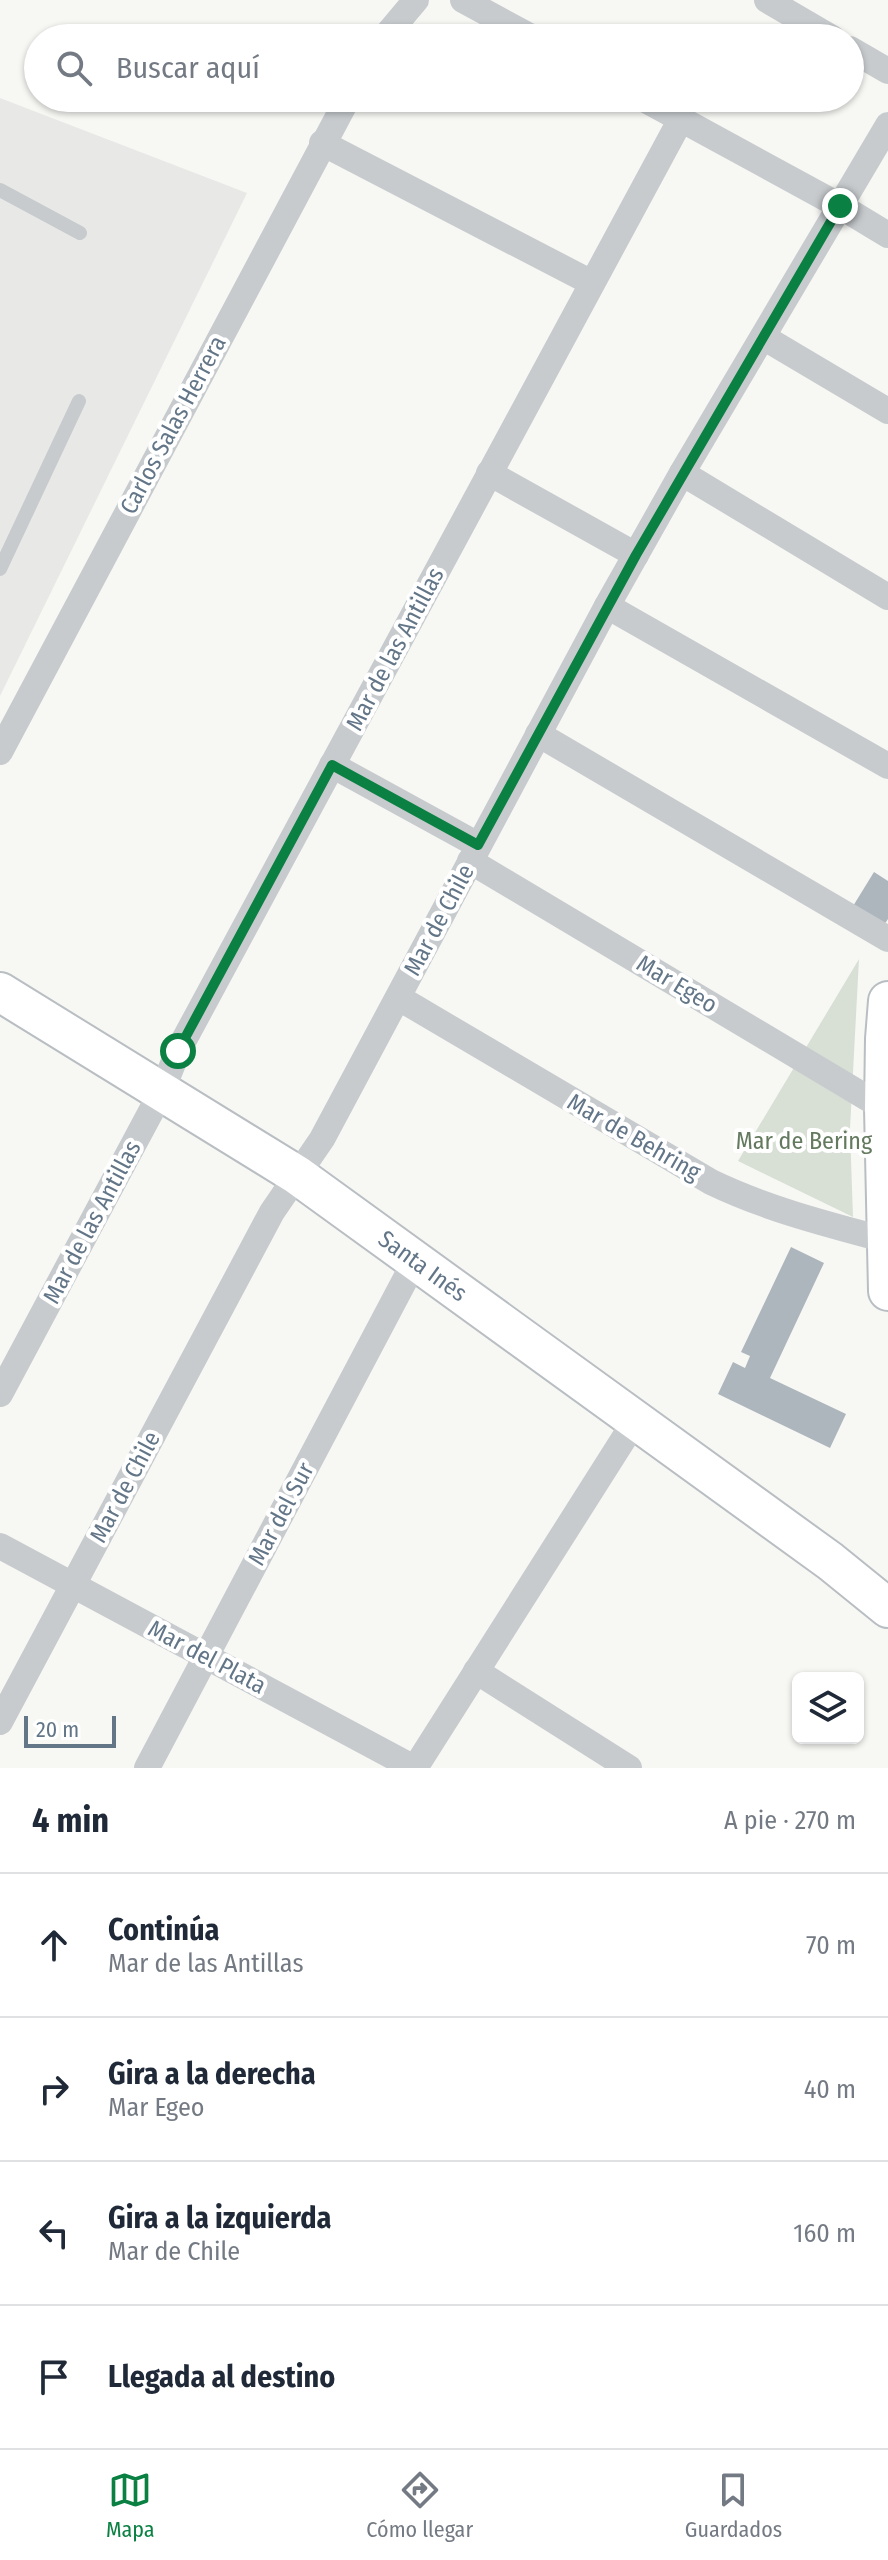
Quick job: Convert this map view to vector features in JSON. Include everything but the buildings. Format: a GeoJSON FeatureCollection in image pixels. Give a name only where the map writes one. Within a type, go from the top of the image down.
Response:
{"type":"FeatureCollection","features":[{"type":"Feature","properties":{"kind":"street"},"geometry":{"type":"LineString","coordinates":[[396,24],[416,0]]}},
{"type":"Feature","properties":{"kind":"street"},"geometry":{"type":"LineString","coordinates":[[463,0],[507,24]]}},
{"type":"Feature","properties":{"kind":"street"},"geometry":{"type":"LineString","coordinates":[[767,0],[808,24]]}},
{"type":"Feature","properties":{"kind":"street"},"geometry":{"type":"LineString","coordinates":[[864,57],[888,71]]}},
{"type":"Feature","properties":{"kind":"street","name":"Carlos Salas Herrera"},"geometry":{"type":"LineString","coordinates":[[0,752],[340,112]]}},
{"type":"Feature","properties":{"kind":"street"},"geometry":{"type":"LineString","coordinates":[[668,112],[888,235]]}},
{"type":"Feature","properties":{"kind":"street","name":"Mar de las Antillas"},"geometry":{"type":"LineString","coordinates":[[0,1394],[162,1091],[178,1051],[681,119]]}},
{"type":"Feature","properties":{"kind":"street","name":"Mar de Chile"},"geometry":{"type":"LineString","coordinates":[[0,1722],[272,1212],[322,1139],[607,606],[888,125]]}},
{"type":"Feature","properties":{"kind":"street"},"geometry":{"type":"LineString","coordinates":[[322,143],[592,283]]}},
{"type":"Feature","properties":{"kind":"street"},"geometry":{"type":"LineString","coordinates":[[763,337],[888,411]]}},
{"type":"Feature","properties":{"kind":"street"},"geometry":{"type":"LineString","coordinates":[[489,473],[636,555]]}},
{"type":"Feature","properties":{"kind":"street"},"geometry":{"type":"LineString","coordinates":[[682,473],[888,597]]}},
{"type":"Feature","properties":{"kind":"street"},"geometry":{"type":"LineString","coordinates":[[607,606],[888,766]]}},
{"type":"Feature","properties":{"kind":"street"},"geometry":{"type":"LineString","coordinates":[[538,734],[888,939]]}},
{"type":"Feature","properties":{"kind":"street","name":"Mar Egeo"},"geometry":{"type":"LineString","coordinates":[[332,765],[884,1108]]}},
{"type":"Feature","properties":{"kind":"street","name":"Santa Inés"},"geometry":{"type":"LineString","coordinates":[[0,992],[297,1175],[830,1561],[888,1608]]}},
{"type":"Feature","properties":{"kind":"street","name":"Mar de Behring"},"geometry":{"type":"LineString","coordinates":[[399,998],[711,1182],[788,1214],[886,1240]]}},
{"type":"Feature","properties":{"kind":"street"},"geometry":{"type":"LineString","coordinates":[[888,1001],[884,1108],[888,1291]]}},
{"type":"Feature","properties":{"kind":"street","name":"Mar del Sur"},"geometry":{"type":"LineString","coordinates":[[147,1768],[415,1261]]}},
{"type":"Feature","properties":{"kind":"street"},"geometry":{"type":"LineString","coordinates":[[414,1768],[635,1421]]}},
{"type":"Feature","properties":{"kind":"street","name":"Mar del Plata"},"geometry":{"type":"LineString","coordinates":[[0,1546],[414,1768]]}},
{"type":"Feature","properties":{"kind":"street","name":"Santa Inés"},"geometry":{"type":"LineString","coordinates":[[830,1561],[888,1573]]}},
{"type":"Feature","properties":{"kind":"street"},"geometry":{"type":"LineString","coordinates":[[476,1671],[629,1768]]}},
{"type":"Feature","properties":{"kind":"lane"},"geometry":{"type":"LineString","coordinates":[[0,190],[80,233]]}},
{"type":"Feature","properties":{"kind":"lane"},"geometry":{"type":"LineString","coordinates":[[0,569],[79,401]]}},
{"type":"Feature","properties":{"kind":"shaded area"},"geometry":{"type":"Polygon","coordinates":[[[0,98],[24,107],[24,112],[36,112],[247,193],[0,696],[0,98]]]}},
{"type":"Feature","properties":{"kind":"green space","name":"Mar de Bering"},"geometry":{"type":"Polygon","coordinates":[[[859,959],[850,1129],[853,1217],[738,1161],[859,959]]]}},
{"type":"Feature","properties":{"kind":"route"},"geometry":{"type":"LineString","coordinates":[[178,1051],[332,765],[478,845],[682,473],[840,206]]}}]}
